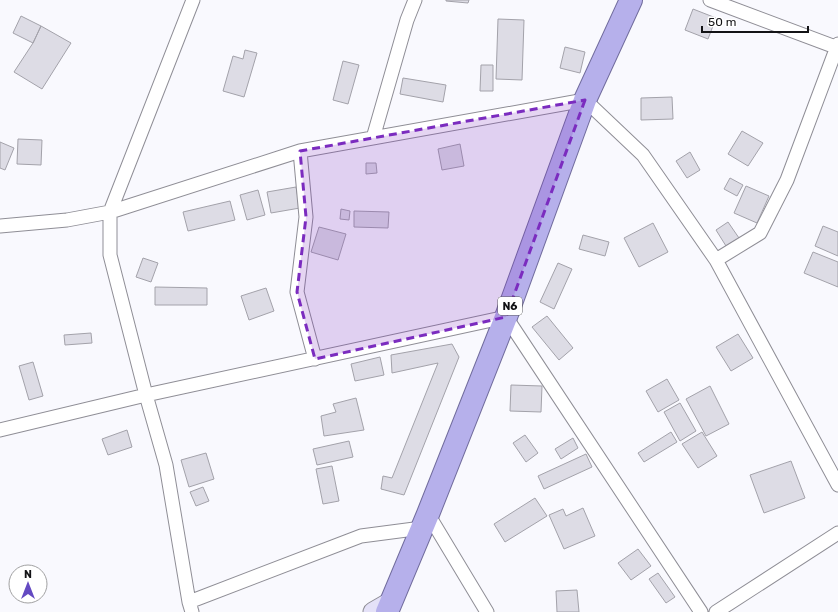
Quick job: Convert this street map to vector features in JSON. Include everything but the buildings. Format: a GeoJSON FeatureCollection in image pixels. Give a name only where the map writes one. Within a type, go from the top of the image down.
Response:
{"type":"FeatureCollection","features":[{"type":"Feature","properties":{"kind":"highway","name":"N6"},"geometry":{"type":"LineString","coordinates":[[390,606],[506,317],[585,100],[631,0]]}},
{"type":"Feature","properties":{"kind":"main road"},"geometry":{"type":"LineString","coordinates":[[373,612],[390,606]]}},
{"type":"Feature","properties":{"kind":"street"},"geometry":{"type":"LineString","coordinates":[[193,0],[110,212],[110,255],[146,395],[166,465],[190,607],[361,536],[425,521],[487,612]]}},
{"type":"Feature","properties":{"kind":"street"},"geometry":{"type":"LineString","coordinates":[[373,138],[407,20],[415,0]]}},
{"type":"Feature","properties":{"kind":"street"},"geometry":{"type":"LineString","coordinates":[[710,0],[838,46],[787,180],[760,233],[716,260]]}},
{"type":"Feature","properties":{"kind":"street"},"geometry":{"type":"LineString","coordinates":[[0,226],[67,220],[110,212],[300,151],[585,100],[643,155],[716,260],[838,485]]}},
{"type":"Feature","properties":{"kind":"street"},"geometry":{"type":"LineString","coordinates":[[300,151],[306,217],[297,292],[315,359]]}},
{"type":"Feature","properties":{"kind":"street"},"geometry":{"type":"LineString","coordinates":[[0,430],[146,395],[506,317],[701,612]]}},
{"type":"Feature","properties":{"kind":"street"},"geometry":{"type":"LineString","coordinates":[[716,612],[838,533]]}},
{"type":"Feature","properties":{"kind":"highlighted area"},"geometry":{"type":"Polygon","coordinates":[[[585,100],[506,317],[315,359],[297,292],[306,217],[300,151],[585,100]]]}}]}
